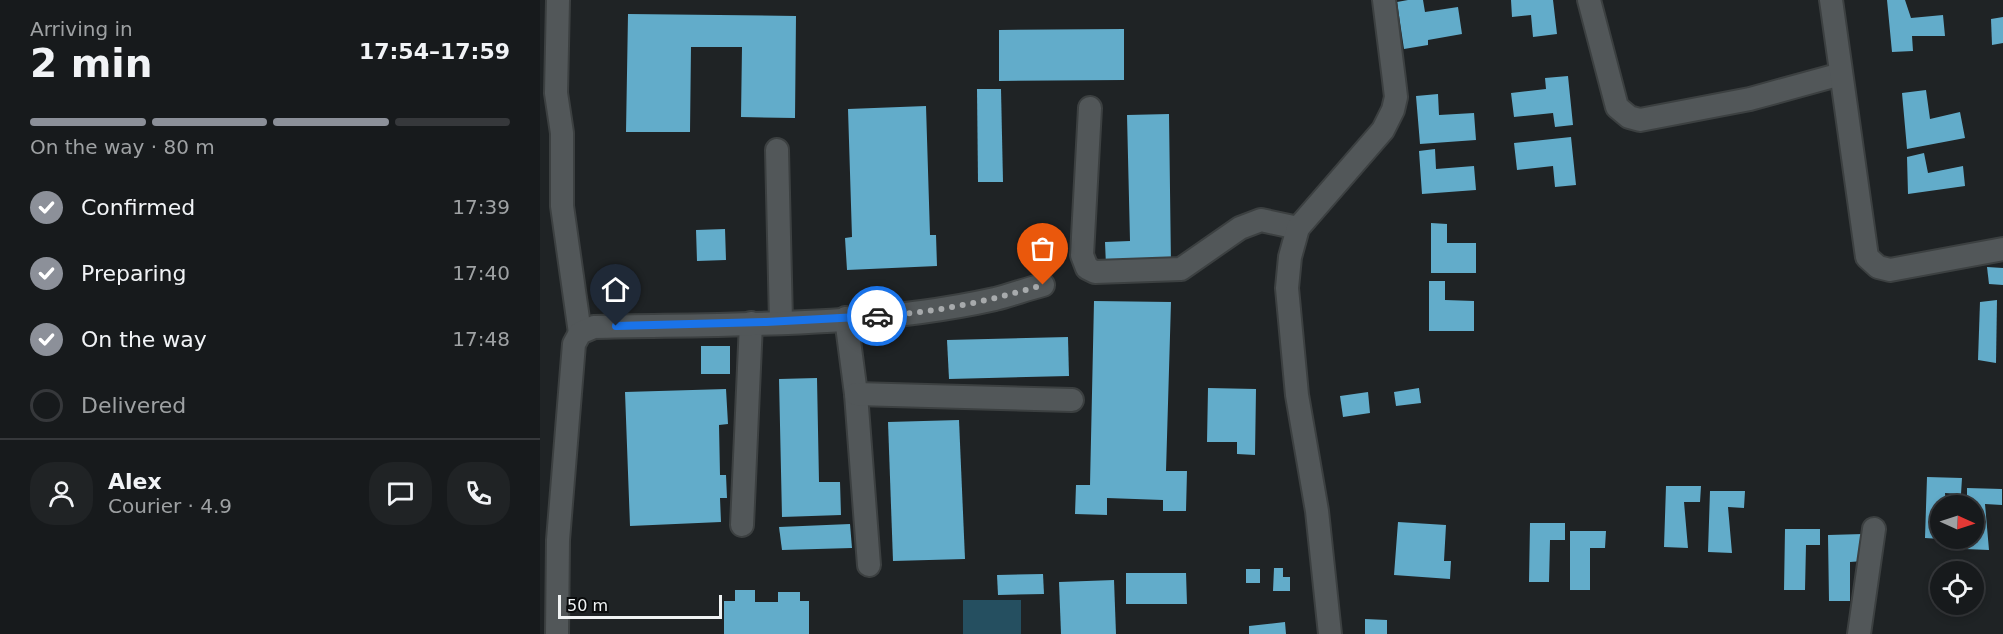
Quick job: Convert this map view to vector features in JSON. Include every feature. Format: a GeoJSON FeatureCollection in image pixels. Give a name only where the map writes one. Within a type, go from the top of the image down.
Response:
{"type":"FeatureCollection","features":[{"type":"Feature","properties":{"kind":"street"},"geometry":{"type":"LineString","coordinates":[[557,634],[558,540],[574,344],[580,333],[562,206],[562,133],[556,93],[558,0]]}},
{"type":"Feature","properties":{"kind":"street"},"geometry":{"type":"LineString","coordinates":[[1330,634],[1317,511],[1297,395],[1287,288],[1290,257],[1298,228],[1383,130],[1394,110],[1396,97],[1384,0]]}},
{"type":"Feature","properties":{"kind":"street"},"geometry":{"type":"LineString","coordinates":[[1589,0],[1617,107],[1629,117],[1640,120],[1750,99],[1841,74]]}},
{"type":"Feature","properties":{"kind":"street"},"geometry":{"type":"LineString","coordinates":[[1831,0],[1867,257],[1878,267],[1890,270],[2003,249]]}},
{"type":"Feature","properties":{"kind":"street"},"geometry":{"type":"LineString","coordinates":[[1090,108],[1082,255],[1087,268],[1095,273],[1181,269],[1240,228],[1262,220],[1298,228]]}},
{"type":"Feature","properties":{"kind":"street"},"geometry":{"type":"LineString","coordinates":[[777,150],[781,322]]}},
{"type":"Feature","properties":{"kind":"street"},"geometry":{"type":"LineString","coordinates":[[580,333],[594,327],[781,322],[898,315],[997,299],[1043,285]]}},
{"type":"Feature","properties":{"kind":"street"},"geometry":{"type":"LineString","coordinates":[[846,318],[856,394],[868,565]]}},
{"type":"Feature","properties":{"kind":"street"},"geometry":{"type":"LineString","coordinates":[[742,525],[751,323]]}},
{"type":"Feature","properties":{"kind":"street"},"geometry":{"type":"LineString","coordinates":[[856,394],[1072,400]]}},
{"type":"Feature","properties":{"kind":"street"},"geometry":{"type":"LineString","coordinates":[[1860,634],[1874,529]]}},
{"type":"Feature","properties":{"kind":"shaded area"},"geometry":{"type":"Polygon","coordinates":[[[963,600],[1021,600],[1021,634],[963,634],[963,600]]]}},
{"type":"Feature","properties":{"kind":"building"},"geometry":{"type":"Polygon","coordinates":[[[1423,0],[1425,12],[1458,7],[1462,34],[1428,40],[1428,45],[1404,49],[1397,2],[1423,0]]]}},
{"type":"Feature","properties":{"kind":"building"},"geometry":{"type":"Polygon","coordinates":[[[1511,0],[1553,0],[1557,34],[1533,37],[1531,15],[1512,17],[1511,0]]]}},
{"type":"Feature","properties":{"kind":"building"},"geometry":{"type":"Polygon","coordinates":[[[1887,0],[1905,0],[1911,18],[1943,15],[1945,36],[1912,36],[1913,51],[1892,52],[1887,0]]]}},
{"type":"Feature","properties":{"kind":"building"},"geometry":{"type":"Polygon","coordinates":[[[628,14],[796,16],[795,118],[741,117],[742,47],[691,47],[690,132],[626,132],[628,14]]]}},
{"type":"Feature","properties":{"kind":"building"},"geometry":{"type":"Polygon","coordinates":[[[2003,17],[2003,43],[1992,45],[1991,19],[2003,17]]]}},
{"type":"Feature","properties":{"kind":"building"},"geometry":{"type":"Polygon","coordinates":[[[1124,29],[1124,80],[999,81],[999,30],[1124,29]]]}},
{"type":"Feature","properties":{"kind":"building"},"geometry":{"type":"Polygon","coordinates":[[[1568,76],[1573,125],[1555,127],[1553,113],[1514,117],[1511,93],[1546,89],[1545,78],[1568,76]]]}},
{"type":"Feature","properties":{"kind":"building"},"geometry":{"type":"Polygon","coordinates":[[[977,89],[1001,89],[1003,182],[978,182],[977,89]]]}},
{"type":"Feature","properties":{"kind":"building"},"geometry":{"type":"Polygon","coordinates":[[[1926,90],[1930,119],[1960,112],[1965,138],[1907,149],[1902,93],[1926,90]]]}},
{"type":"Feature","properties":{"kind":"building"},"geometry":{"type":"Polygon","coordinates":[[[1438,94],[1439,115],[1474,113],[1476,140],[1420,144],[1416,96],[1438,94]]]}},
{"type":"Feature","properties":{"kind":"building"},"geometry":{"type":"Polygon","coordinates":[[[926,106],[930,235],[936,235],[937,266],[847,270],[845,238],[852,237],[848,109],[926,106]]]}},
{"type":"Feature","properties":{"kind":"building"},"geometry":{"type":"Polygon","coordinates":[[[1169,114],[1171,265],[1106,266],[1105,242],[1130,241],[1127,115],[1169,114]]]}},
{"type":"Feature","properties":{"kind":"building"},"geometry":{"type":"Polygon","coordinates":[[[1571,137],[1576,185],[1555,187],[1553,166],[1517,170],[1514,143],[1571,137]]]}},
{"type":"Feature","properties":{"kind":"building"},"geometry":{"type":"Polygon","coordinates":[[[1435,149],[1436,169],[1474,166],[1476,190],[1422,194],[1419,151],[1435,149]]]}},
{"type":"Feature","properties":{"kind":"building"},"geometry":{"type":"Polygon","coordinates":[[[1924,153],[1928,173],[1963,166],[1965,186],[1908,194],[1907,157],[1924,153]]]}},
{"type":"Feature","properties":{"kind":"building"},"geometry":{"type":"Polygon","coordinates":[[[1431,223],[1447,224],[1447,243],[1476,243],[1476,273],[1431,273],[1431,223]]]}},
{"type":"Feature","properties":{"kind":"building"},"geometry":{"type":"Polygon","coordinates":[[[725,229],[726,260],[697,261],[696,230],[725,229]]]}},
{"type":"Feature","properties":{"kind":"building"},"geometry":{"type":"Polygon","coordinates":[[[1987,267],[2003,268],[2003,285],[1989,284],[1987,267]]]}},
{"type":"Feature","properties":{"kind":"building"},"geometry":{"type":"Polygon","coordinates":[[[1429,281],[1445,281],[1445,300],[1474,301],[1474,331],[1429,331],[1429,281]]]}},
{"type":"Feature","properties":{"kind":"building"},"geometry":{"type":"Polygon","coordinates":[[[1997,300],[1996,363],[1978,360],[1980,302],[1997,300]]]}},
{"type":"Feature","properties":{"kind":"building"},"geometry":{"type":"Polygon","coordinates":[[[1094,301],[1171,302],[1166,471],[1187,471],[1186,511],[1163,511],[1163,500],[1107,498],[1107,515],[1075,514],[1076,485],[1090,485],[1094,301]]]}},
{"type":"Feature","properties":{"kind":"building"},"geometry":{"type":"Polygon","coordinates":[[[1068,337],[1069,376],[949,379],[947,340],[1068,337]]]}},
{"type":"Feature","properties":{"kind":"building"},"geometry":{"type":"Polygon","coordinates":[[[701,346],[730,346],[730,374],[701,374],[701,346]]]}},
{"type":"Feature","properties":{"kind":"building"},"geometry":{"type":"Polygon","coordinates":[[[817,378],[819,482],[840,482],[841,515],[782,517],[779,379],[817,378]]]}},
{"type":"Feature","properties":{"kind":"building"},"geometry":{"type":"Polygon","coordinates":[[[1208,388],[1256,389],[1255,455],[1237,454],[1237,442],[1207,442],[1208,388]]]}},
{"type":"Feature","properties":{"kind":"building"},"geometry":{"type":"Polygon","coordinates":[[[1419,388],[1421,403],[1396,406],[1394,392],[1419,388]]]}},
{"type":"Feature","properties":{"kind":"building"},"geometry":{"type":"Polygon","coordinates":[[[726,389],[728,424],[719,425],[720,475],[726,475],[727,498],[720,498],[721,522],[630,526],[625,392],[726,389]]]}},
{"type":"Feature","properties":{"kind":"building"},"geometry":{"type":"Polygon","coordinates":[[[1368,392],[1370,413],[1343,417],[1340,396],[1368,392]]]}},
{"type":"Feature","properties":{"kind":"building"},"geometry":{"type":"Polygon","coordinates":[[[959,420],[965,559],[893,561],[888,422],[959,420]]]}},
{"type":"Feature","properties":{"kind":"building"},"geometry":{"type":"Polygon","coordinates":[[[1927,477],[1962,478],[1961,494],[1930,495],[1930,538],[1925,538],[1927,477]]]}},
{"type":"Feature","properties":{"kind":"building"},"geometry":{"type":"Polygon","coordinates":[[[1666,486],[1701,486],[1700,502],[1684,502],[1688,548],[1664,547],[1666,486]]]}},
{"type":"Feature","properties":{"kind":"building"},"geometry":{"type":"Polygon","coordinates":[[[1967,488],[2002,489],[2002,505],[1985,504],[1989,550],[1965,549],[1984,549],[1984,495],[1967,495],[1967,488]]]}},
{"type":"Feature","properties":{"kind":"building"},"geometry":{"type":"Polygon","coordinates":[[[1710,491],[1745,491],[1744,508],[1728,507],[1732,553],[1708,552],[1710,491]]]}},
{"type":"Feature","properties":{"kind":"building"},"geometry":{"type":"Polygon","coordinates":[[[1398,522],[1446,525],[1444,561],[1451,561],[1450,579],[1394,575],[1398,522]]]}},
{"type":"Feature","properties":{"kind":"building"},"geometry":{"type":"Polygon","coordinates":[[[1530,523],[1565,523],[1565,540],[1550,540],[1549,582],[1529,582],[1530,523]]]}},
{"type":"Feature","properties":{"kind":"building"},"geometry":{"type":"Polygon","coordinates":[[[850,524],[852,548],[782,550],[779,527],[850,524]]]}},
{"type":"Feature","properties":{"kind":"building"},"geometry":{"type":"Polygon","coordinates":[[[1785,529],[1820,529],[1820,545],[1806,545],[1805,590],[1784,590],[1785,529]]]}},
{"type":"Feature","properties":{"kind":"building"},"geometry":{"type":"Polygon","coordinates":[[[1570,531],[1606,531],[1605,548],[1590,548],[1590,590],[1570,590],[1570,531]]]}},
{"type":"Feature","properties":{"kind":"building"},"geometry":{"type":"Polygon","coordinates":[[[1863,534],[1863,561],[1850,562],[1850,601],[1829,601],[1828,535],[1863,534]]]}},
{"type":"Feature","properties":{"kind":"building"},"geometry":{"type":"Polygon","coordinates":[[[1274,568],[1283,568],[1283,577],[1290,577],[1290,591],[1273,591],[1274,568]]]}},
{"type":"Feature","properties":{"kind":"building"},"geometry":{"type":"Polygon","coordinates":[[[1246,569],[1260,569],[1260,583],[1246,583],[1246,569]]]}},
{"type":"Feature","properties":{"kind":"building"},"geometry":{"type":"Polygon","coordinates":[[[1126,573],[1186,573],[1187,604],[1126,604],[1126,573]]]}},
{"type":"Feature","properties":{"kind":"building"},"geometry":{"type":"Polygon","coordinates":[[[1043,574],[1044,594],[998,595],[997,575],[1043,574]]]}},
{"type":"Feature","properties":{"kind":"building"},"geometry":{"type":"Polygon","coordinates":[[[1114,580],[1116,634],[1061,634],[1059,582],[1114,580]]]}},
{"type":"Feature","properties":{"kind":"building"},"geometry":{"type":"Polygon","coordinates":[[[735,590],[755,590],[755,602],[778,602],[778,592],[800,592],[800,601],[809,601],[809,634],[724,634],[724,601],[735,601],[735,590]]]}},
{"type":"Feature","properties":{"kind":"building"},"geometry":{"type":"Polygon","coordinates":[[[1365,619],[1387,620],[1387,634],[1365,634],[1365,619]]]}},
{"type":"Feature","properties":{"kind":"building"},"geometry":{"type":"Polygon","coordinates":[[[1285,622],[1286,634],[1249,634],[1249,626],[1285,622]]]}},
{"type":"Feature","properties":{"kind":"way so far"},"geometry":{"type":"LineString","coordinates":[[877,316],[898,315],[997,299],[1043,285]]}},
{"type":"Feature","properties":{"kind":"route"},"geometry":{"type":"LineString","coordinates":[[616,326],[877,316]]}}]}
